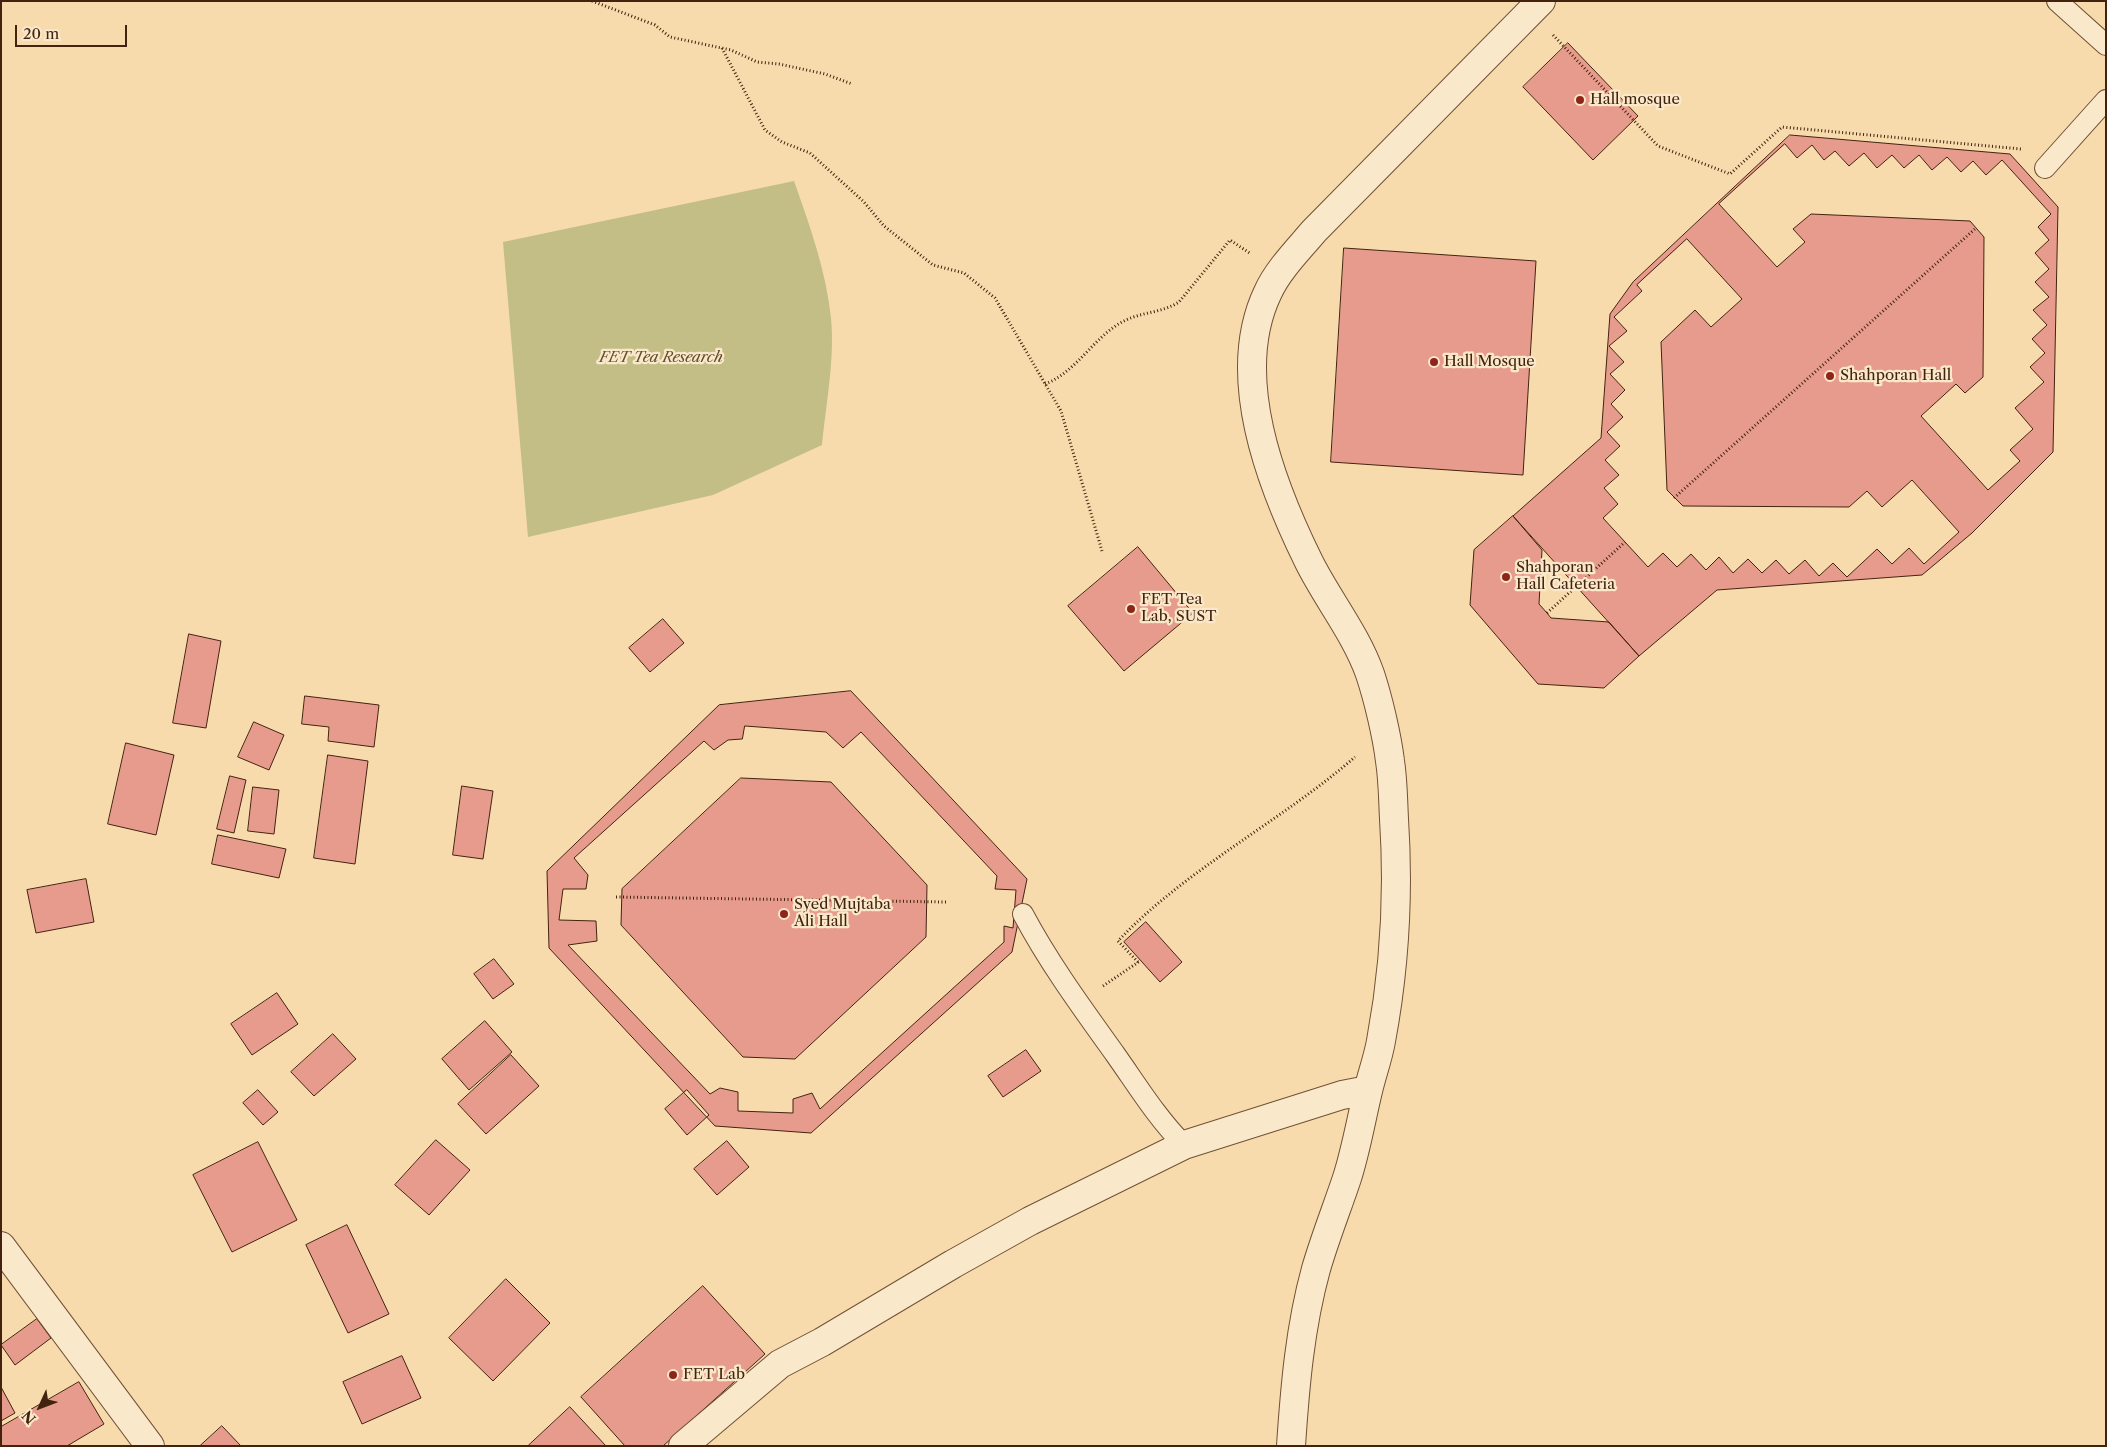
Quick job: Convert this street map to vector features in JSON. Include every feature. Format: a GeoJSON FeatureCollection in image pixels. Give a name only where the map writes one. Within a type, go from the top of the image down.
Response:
{"type":"FeatureCollection","features":[{"type":"Feature","properties":{"kind":"street"},"geometry":{"type":"LineString","coordinates":[[1291,1446],[1299,1345],[1316,1269],[1348,1174],[1382,1034],[1392,976],[1397,915],[1390,760],[1384,732],[1370,675],[1357,645],[1309,563],[1286,510],[1266,454],[1255,410],[1251,380],[1258,319],[1268,291],[1289,261],[1314,231],[1541,1]]}},
{"type":"Feature","properties":{"kind":"street"},"geometry":{"type":"LineString","coordinates":[[683,1446],[780,1364],[822,1342],[952,1264],[1030,1220],[1184,1145],[1333,1098],[1368,1090]]}},
{"type":"Feature","properties":{"kind":"street"},"geometry":{"type":"LineString","coordinates":[[1,1246],[150,1446]]}},
{"type":"Feature","properties":{"kind":"lane"},"geometry":{"type":"LineString","coordinates":[[2057,1],[2106,44]]}},
{"type":"Feature","properties":{"kind":"lane"},"geometry":{"type":"LineString","coordinates":[[2045,168],[2106,100]]}},
{"type":"Feature","properties":{"kind":"lane"},"geometry":{"type":"LineString","coordinates":[[1023,914],[1036,939],[1078,1003],[1163,1124],[1184,1145]]}},
{"type":"Feature","properties":{"kind":"path"},"geometry":{"type":"LineString","coordinates":[[592,1],[655,25],[670,37],[722,48],[757,62],[779,64],[826,74],[852,84]]}},
{"type":"Feature","properties":{"kind":"path"},"geometry":{"type":"LineString","coordinates":[[1548,30],[1658,146],[1730,174],[1782,127],[2021,149],[2045,168]]}},
{"type":"Feature","properties":{"kind":"path"},"geometry":{"type":"LineString","coordinates":[[722,48],[765,130],[782,142],[810,153],[864,202],[884,226],[933,265],[964,273],[995,298],[1061,411],[1102,551]]}},
{"type":"Feature","properties":{"kind":"path"},"geometry":{"type":"LineString","coordinates":[[1674,498],[1976,228]]}},
{"type":"Feature","properties":{"kind":"path"},"geometry":{"type":"LineString","coordinates":[[1045,384],[1068,370],[1124,321],[1170,308],[1179,302],[1230,240],[1261,262],[1289,261]]}},
{"type":"Feature","properties":{"kind":"path"},"geometry":{"type":"LineString","coordinates":[[1547,613],[1626,542]]}},
{"type":"Feature","properties":{"kind":"path"},"geometry":{"type":"LineString","coordinates":[[1078,1003],[1139,962],[1118,941],[1158,903],[1340,770],[1384,732]]}},
{"type":"Feature","properties":{"kind":"path"},"geometry":{"type":"LineString","coordinates":[[616,898],[946,902]]}},
{"type":"Feature","properties":{"kind":"green space","name":"FET Tea Research"},"geometry":{"type":"Polygon","coordinates":[[[794,181],[821,266],[831,318],[831,365],[822,445],[713,495],[528,537],[503,242],[794,181]]]}},
{"type":"Feature","properties":{"kind":"building"},"geometry":{"type":"Polygon","coordinates":[[[1568,43],[1638,116],[1593,160],[1523,87],[1568,43]]]}},
{"type":"Feature","properties":{"kind":"building","name":"Shahporan Hall"},"geometry":{"type":"Polygon","coordinates":[[[1790,135],[2010,154],[2058,207],[2053,452],[1972,533],[1922,575],[1717,590],[1639,656],[1513,516],[1601,438],[1610,314],[1633,282],[1790,135]]]}},
{"type":"Feature","properties":{"kind":"building"},"geometry":{"type":"Polygon","coordinates":[[[1785,144],[1797,158],[1812,145],[1824,160],[1835,151],[1849,166],[1864,153],[1877,168],[1892,155],[1904,168],[1919,155],[1932,170],[1947,157],[1961,172],[1973,161],[1986,175],[2002,160],[2051,214],[2038,227],[2049,240],[2035,253],[2049,269],[2035,282],[2049,297],[2033,310],[2047,325],[2032,339],[2045,353],[2030,367],[2044,382],[2015,408],[2033,429],[2010,450],[2020,461],[1988,490],[1921,416],[1956,384],[1965,393],[1983,377],[1984,237],[1970,221],[1811,214],[1793,229],[1805,242],[1777,267],[1719,204],[1785,144]]]}},
{"type":"Feature","properties":{"kind":"building"},"geometry":{"type":"Polygon","coordinates":[[[1687,239],[1742,299],[1711,327],[1695,310],[1661,342],[1667,490],[1683,506],[1849,507],[1867,491],[1882,507],[1912,480],[1959,532],[1924,564],[1909,548],[1892,564],[1877,549],[1847,577],[1833,563],[1819,576],[1805,560],[1789,574],[1776,560],[1762,573],[1748,559],[1733,573],[1719,557],[1706,570],[1691,554],[1677,567],[1663,553],[1648,567],[1603,518],[1618,504],[1604,488],[1619,475],[1605,460],[1620,446],[1607,432],[1623,417],[1611,404],[1625,390],[1610,374],[1624,362],[1609,346],[1627,331],[1614,317],[1642,291],[1637,285],[1687,239]]]}},
{"type":"Feature","properties":{"kind":"building","name":"Hall Mosque"},"geometry":{"type":"Polygon","coordinates":[[[1344,248],[1536,261],[1523,475],[1331,462],[1344,248]]]}},
{"type":"Feature","properties":{"kind":"building","name":"Shahporan Hall Cafeteria"},"geometry":{"type":"Polygon","coordinates":[[[1513,516],[1542,550],[1539,604],[1551,618],[1609,622],[1639,656],[1604,688],[1538,684],[1470,605],[1474,550],[1513,516]]]}},
{"type":"Feature","properties":{"kind":"building","name":"FET Tea Lab, SUST"},"geometry":{"type":"Polygon","coordinates":[[[1138,547],[1193,613],[1124,671],[1068,606],[1138,547]]]}},
{"type":"Feature","properties":{"kind":"building"},"geometry":{"type":"Polygon","coordinates":[[[663,619],[684,643],[650,672],[629,648],[663,619]]]}},
{"type":"Feature","properties":{"kind":"building"},"geometry":{"type":"Polygon","coordinates":[[[189,634],[221,641],[206,728],[173,723],[189,634]]]}},
{"type":"Feature","properties":{"kind":"building","name":"Syed Mujtaba Ali Hall"},"geometry":{"type":"Polygon","coordinates":[[[851,691],[1027,879],[1012,952],[811,1133],[715,1126],[549,948],[547,871],[719,705],[851,691]]]}},
{"type":"Feature","properties":{"kind":"building"},"geometry":{"type":"Polygon","coordinates":[[[305,696],[379,705],[374,747],[328,741],[329,727],[302,724],[305,696]]]}},
{"type":"Feature","properties":{"kind":"building"},"geometry":{"type":"Polygon","coordinates":[[[254,722],[284,735],[269,770],[238,757],[254,722]]]}},
{"type":"Feature","properties":{"kind":"building"},"geometry":{"type":"Polygon","coordinates":[[[745,726],[826,732],[843,748],[861,732],[997,876],[995,889],[1016,890],[1013,928],[1004,926],[1004,942],[820,1109],[812,1093],[793,1099],[793,1113],[738,1111],[738,1092],[720,1088],[710,1094],[568,945],[597,941],[596,921],[559,920],[563,889],[586,889],[588,875],[574,858],[704,741],[714,750],[728,740],[742,739],[745,726]],[[741,778],[622,889],[621,925],[743,1057],[795,1059],[926,937],[927,885],[831,782],[741,778]]]}},
{"type":"Feature","properties":{"kind":"building"},"geometry":{"type":"Polygon","coordinates":[[[126,743],[174,755],[156,835],[108,824],[126,743]]]}},
{"type":"Feature","properties":{"kind":"building"},"geometry":{"type":"Polygon","coordinates":[[[328,755],[368,761],[355,864],[314,858],[328,755]]]}},
{"type":"Feature","properties":{"kind":"building"},"geometry":{"type":"Polygon","coordinates":[[[230,776],[246,780],[234,833],[217,829],[230,776]]]}},
{"type":"Feature","properties":{"kind":"building"},"geometry":{"type":"Polygon","coordinates":[[[462,786],[493,791],[483,859],[453,855],[462,786]]]}},
{"type":"Feature","properties":{"kind":"building"},"geometry":{"type":"Polygon","coordinates":[[[253,787],[279,790],[274,834],[248,831],[253,787]]]}},
{"type":"Feature","properties":{"kind":"building"},"geometry":{"type":"Polygon","coordinates":[[[218,835],[286,849],[279,878],[212,864],[218,835]]]}},
{"type":"Feature","properties":{"kind":"building"},"geometry":{"type":"Polygon","coordinates":[[[86,879],[94,922],[36,933],[27,890],[86,879]]]}},
{"type":"Feature","properties":{"kind":"building"},"geometry":{"type":"Polygon","coordinates":[[[1146,922],[1182,962],[1160,982],[1124,942],[1146,922]]]}},
{"type":"Feature","properties":{"kind":"building"},"geometry":{"type":"Polygon","coordinates":[[[494,959],[514,984],[493,999],[474,974],[494,959]]]}},
{"type":"Feature","properties":{"kind":"building"},"geometry":{"type":"Polygon","coordinates":[[[277,993],[298,1024],[252,1055],[231,1024],[277,993]]]}},
{"type":"Feature","properties":{"kind":"building"},"geometry":{"type":"Polygon","coordinates":[[[485,1021],[512,1052],[469,1090],[442,1059],[485,1021]]]}},
{"type":"Feature","properties":{"kind":"building"},"geometry":{"type":"Polygon","coordinates":[[[333,1034],[356,1059],[314,1096],[291,1072],[333,1034]]]}},
{"type":"Feature","properties":{"kind":"building"},"geometry":{"type":"Polygon","coordinates":[[[1026,1050],[1041,1071],[1003,1097],[988,1076],[1026,1050]]]}},
{"type":"Feature","properties":{"kind":"building"},"geometry":{"type":"Polygon","coordinates":[[[511,1055],[539,1086],[486,1134],[458,1104],[511,1055]]]}},
{"type":"Feature","properties":{"kind":"building"},"geometry":{"type":"Polygon","coordinates":[[[258,1090],[278,1112],[263,1125],[243,1103],[258,1090]]]}},
{"type":"Feature","properties":{"kind":"building"},"geometry":{"type":"Polygon","coordinates":[[[687,1090],[709,1115],[687,1135],[665,1109],[687,1090]]]}},
{"type":"Feature","properties":{"kind":"building"},"geometry":{"type":"Polygon","coordinates":[[[436,1140],[470,1170],[429,1215],[395,1185],[436,1140]]]}},
{"type":"Feature","properties":{"kind":"building"},"geometry":{"type":"Polygon","coordinates":[[[727,1141],[749,1167],[717,1195],[694,1169],[727,1141]]]}},
{"type":"Feature","properties":{"kind":"building"},"geometry":{"type":"Polygon","coordinates":[[[258,1142],[297,1220],[232,1252],[193,1175],[258,1142]]]}},
{"type":"Feature","properties":{"kind":"building"},"geometry":{"type":"Polygon","coordinates":[[[347,1225],[389,1314],[348,1333],[306,1245],[347,1225]]]}},
{"type":"Feature","properties":{"kind":"building"},"geometry":{"type":"Polygon","coordinates":[[[506,1279],[550,1323],[493,1381],[449,1338],[506,1279]]]}},
{"type":"Feature","properties":{"kind":"building","name":"FET Lab"},"geometry":{"type":"Polygon","coordinates":[[[703,1286],[765,1354],[663,1446],[625,1446],[581,1397],[703,1286]]]}},
{"type":"Feature","properties":{"kind":"building"},"geometry":{"type":"Polygon","coordinates":[[[37,1319],[51,1338],[15,1365],[1,1345],[37,1319]]]}},
{"type":"Feature","properties":{"kind":"building"},"geometry":{"type":"Polygon","coordinates":[[[402,1356],[421,1398],[362,1424],[343,1382],[402,1356]]]}},
{"type":"Feature","properties":{"kind":"building"},"geometry":{"type":"Polygon","coordinates":[[[79,1382],[104,1424],[67,1446],[1,1446],[1,1427],[79,1382]]]}},
{"type":"Feature","properties":{"kind":"building"},"geometry":{"type":"Polygon","coordinates":[[[1,1387],[15,1413],[1,1421],[1,1387]]]}},
{"type":"Feature","properties":{"kind":"building"},"geometry":{"type":"Polygon","coordinates":[[[570,1407],[606,1446],[528,1446],[570,1407]]]}},
{"type":"Feature","properties":{"kind":"building"},"geometry":{"type":"Polygon","coordinates":[[[222,1426],[241,1446],[200,1446],[222,1426]]]}},
{"type":"Feature","properties":{"kind":"place","name":"Hall mosque"},"geometry":{"type":"Point","coordinates":[1580,100]}},
{"type":"Feature","properties":{"kind":"place","name":"Hall Mosque"},"geometry":{"type":"Point","coordinates":[1434,362]}},
{"type":"Feature","properties":{"kind":"place","name":"Shahporan Hall"},"geometry":{"type":"Point","coordinates":[1830,376]}},
{"type":"Feature","properties":{"kind":"place","name":"Shahporan Hall Cafeteria"},"geometry":{"type":"Point","coordinates":[1506,577]}},
{"type":"Feature","properties":{"kind":"place","name":"FET Tea Lab, SUST"},"geometry":{"type":"Point","coordinates":[1131,609]}},
{"type":"Feature","properties":{"kind":"place","name":"Syed Mujtaba Ali Hall"},"geometry":{"type":"Point","coordinates":[784,914]}},
{"type":"Feature","properties":{"kind":"place","name":"FET Lab"},"geometry":{"type":"Point","coordinates":[673,1375]}}]}
